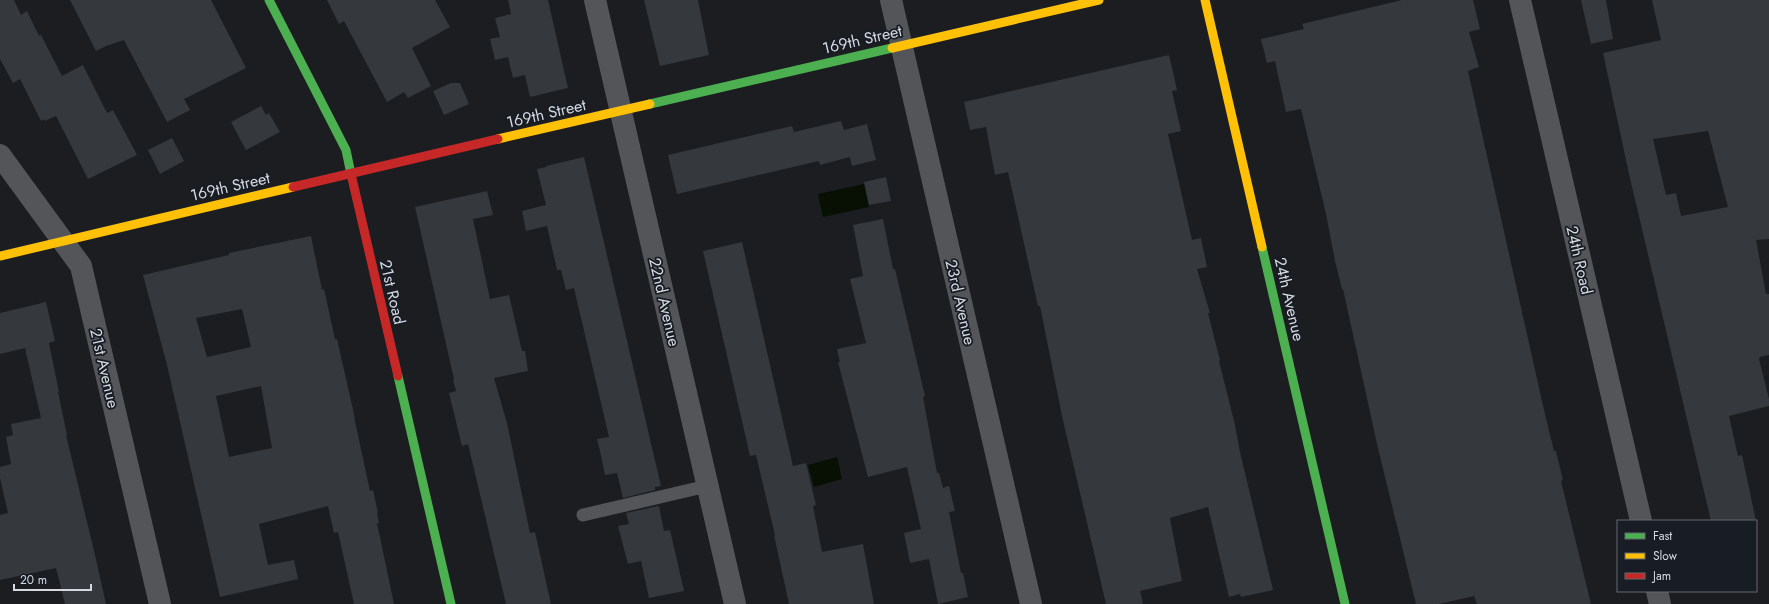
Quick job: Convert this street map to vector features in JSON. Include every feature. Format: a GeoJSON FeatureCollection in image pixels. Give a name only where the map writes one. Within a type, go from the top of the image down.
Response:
{"type":"FeatureCollection","features":[{"type":"Feature","properties":{"kind":"street","name":"21st Road"},"geometry":{"type":"LineString","coordinates":[[269,0],[346,150],[451,604]]}},
{"type":"Feature","properties":{"kind":"street","name":"22nd Avenue"},"geometry":{"type":"LineString","coordinates":[[595,0],[735,604]]}},
{"type":"Feature","properties":{"kind":"street","name":"23rd Avenue"},"geometry":{"type":"LineString","coordinates":[[892,0],[1031,604]]}},
{"type":"Feature","properties":{"kind":"street","name":"169th Street"},"geometry":{"type":"LineString","coordinates":[[0,256],[351,173],[1099,0]]}},
{"type":"Feature","properties":{"kind":"street","name":"24th Avenue"},"geometry":{"type":"LineString","coordinates":[[1205,0],[1345,604]]}},
{"type":"Feature","properties":{"kind":"street","name":"24th Road"},"geometry":{"type":"LineString","coordinates":[[1520,0],[1641,520]]}},
{"type":"Feature","properties":{"kind":"street","name":"21st Avenue"},"geometry":{"type":"LineString","coordinates":[[0,155],[81,266],[160,604]]}},
{"type":"Feature","properties":{"kind":"street"},"geometry":{"type":"LineString","coordinates":[[1657,592],[1660,604]]}},
{"type":"Feature","properties":{"kind":"lane"},"geometry":{"type":"LineString","coordinates":[[583,515],[707,486]]}},
{"type":"Feature","properties":{"kind":"shaded area"},"geometry":{"type":"Polygon","coordinates":[[[864,184],[869,207],[823,217],[818,194],[864,184]]]}},
{"type":"Feature","properties":{"kind":"shaded area"},"geometry":{"type":"Polygon","coordinates":[[[837,457],[842,479],[814,487],[808,465],[837,457]]]}},
{"type":"Feature","properties":{"kind":"building"},"geometry":{"type":"Polygon","coordinates":[[[0,0],[14,0],[21,15],[27,11],[39,36],[41,35],[62,76],[83,65],[107,113],[113,110],[137,155],[88,179],[56,116],[45,121],[45,119],[41,121],[20,79],[13,83],[0,59],[0,0]]]}},
{"type":"Feature","properties":{"kind":"building"},"geometry":{"type":"Polygon","coordinates":[[[70,0],[211,0],[246,68],[184,99],[190,110],[167,122],[124,40],[96,51],[70,0]]]}},
{"type":"Feature","properties":{"kind":"building"},"geometry":{"type":"Polygon","coordinates":[[[327,0],[435,0],[450,27],[412,48],[431,86],[408,98],[404,92],[387,102],[344,21],[339,24],[327,0]]]}},
{"type":"Feature","properties":{"kind":"building"},"geometry":{"type":"Polygon","coordinates":[[[508,0],[548,0],[568,88],[530,97],[525,75],[513,78],[508,57],[495,60],[490,39],[500,37],[495,18],[511,14],[508,0]]]}},
{"type":"Feature","properties":{"kind":"building"},"geometry":{"type":"Polygon","coordinates":[[[644,0],[698,0],[709,55],[660,66],[644,0]]]}},
{"type":"Feature","properties":{"kind":"building"},"geometry":{"type":"Polygon","coordinates":[[[1402,0],[1473,0],[1480,29],[1469,32],[1479,67],[1468,71],[1544,410],[1554,451],[1556,451],[1563,480],[1561,481],[1591,604],[1477,604],[1474,596],[1439,604],[1416,604],[1377,444],[1301,109],[1286,112],[1275,61],[1267,63],[1261,39],[1304,29],[1302,24],[1402,0]]]}},
{"type":"Feature","properties":{"kind":"building"},"geometry":{"type":"Polygon","coordinates":[[[1581,0],[1606,0],[1613,39],[1591,44],[1581,0]]]}},
{"type":"Feature","properties":{"kind":"building"},"geometry":{"type":"Polygon","coordinates":[[[1652,0],[1769,0],[1769,239],[1756,240],[1766,294],[1769,294],[1769,355],[1760,357],[1759,359],[1769,399],[1769,406],[1729,416],[1738,456],[1742,455],[1756,520],[1711,520],[1629,174],[1603,53],[1661,40],[1652,0]],[[1708,131],[1653,139],[1666,195],[1676,193],[1681,216],[1728,207],[1708,131]]]}},
{"type":"Feature","properties":{"kind":"building"},"geometry":{"type":"Polygon","coordinates":[[[1169,55],[1177,90],[1172,91],[1181,131],[1168,134],[1192,240],[1201,238],[1207,267],[1197,269],[1210,313],[1208,313],[1273,590],[1241,597],[1240,594],[1229,597],[1208,507],[1170,518],[1182,581],[1140,591],[1143,604],[1106,604],[1062,416],[1040,306],[1038,306],[1008,172],[995,175],[986,127],[970,130],[964,102],[1169,55]]]}},
{"type":"Feature","properties":{"kind":"building"},"geometry":{"type":"Polygon","coordinates":[[[451,83],[460,83],[469,104],[444,115],[433,91],[451,83]]]}},
{"type":"Feature","properties":{"kind":"building"},"geometry":{"type":"Polygon","coordinates":[[[261,106],[266,115],[269,113],[280,132],[246,150],[231,122],[261,106]]]}},
{"type":"Feature","properties":{"kind":"building"},"geometry":{"type":"Polygon","coordinates":[[[841,121],[844,130],[867,124],[876,160],[852,166],[850,157],[820,165],[819,161],[677,194],[668,155],[792,126],[794,132],[841,121]]]}},
{"type":"Feature","properties":{"kind":"building"},"geometry":{"type":"Polygon","coordinates":[[[172,138],[184,161],[160,174],[148,150],[172,138]]]}},
{"type":"Feature","properties":{"kind":"building"},"geometry":{"type":"Polygon","coordinates":[[[584,157],[661,486],[655,487],[655,490],[623,498],[617,473],[605,475],[597,439],[609,437],[574,288],[566,290],[561,270],[557,270],[547,226],[526,231],[522,211],[546,205],[537,169],[584,157]]]}},
{"type":"Feature","properties":{"kind":"building"},"geometry":{"type":"Polygon","coordinates":[[[886,177],[891,201],[869,205],[864,182],[886,177]]]}},
{"type":"Feature","properties":{"kind":"building"},"geometry":{"type":"Polygon","coordinates":[[[487,191],[493,215],[473,219],[490,299],[509,295],[522,351],[525,351],[528,371],[494,378],[507,423],[530,533],[535,532],[551,604],[506,604],[468,444],[462,446],[449,393],[456,391],[454,379],[415,207],[487,191]]]}},
{"type":"Feature","properties":{"kind":"building"},"geometry":{"type":"Polygon","coordinates":[[[883,219],[893,269],[895,269],[925,396],[923,397],[937,473],[939,473],[943,488],[949,486],[955,511],[949,512],[961,573],[963,573],[968,597],[938,604],[929,559],[910,563],[904,533],[921,529],[907,467],[868,477],[838,362],[840,362],[837,349],[866,343],[850,279],[863,276],[853,225],[883,219]]]}},
{"type":"Feature","properties":{"kind":"building"},"geometry":{"type":"Polygon","coordinates":[[[311,236],[322,290],[324,289],[335,339],[337,339],[370,491],[373,490],[378,513],[379,523],[377,523],[394,604],[354,604],[338,532],[334,533],[328,506],[259,524],[268,565],[294,560],[298,579],[220,597],[167,365],[143,275],[229,255],[229,253],[311,236]],[[242,309],[196,318],[207,357],[251,347],[242,309]],[[261,386],[216,396],[229,457],[272,448],[261,386]]]}},
{"type":"Feature","properties":{"kind":"building"},"geometry":{"type":"Polygon","coordinates":[[[742,242],[793,466],[806,463],[816,505],[813,506],[822,552],[863,544],[874,604],[789,604],[775,535],[756,455],[750,456],[703,251],[742,242]]]}},
{"type":"Feature","properties":{"kind":"building"},"geometry":{"type":"Polygon","coordinates":[[[46,302],[55,341],[49,343],[66,435],[106,604],[65,604],[56,568],[0,580],[0,515],[8,513],[0,478],[0,467],[11,464],[6,437],[13,435],[11,424],[41,418],[25,348],[0,354],[0,313],[46,302]]]}},
{"type":"Feature","properties":{"kind":"building"},"geometry":{"type":"Polygon","coordinates":[[[659,506],[664,531],[670,530],[684,591],[649,598],[641,561],[628,564],[618,526],[629,524],[626,513],[659,506]]]}},
{"type":"Feature","properties":{"kind":"traffic: fast"},"geometry":{"type":"LineString","coordinates":[[269,0],[346,150],[351,174]]}},
{"type":"Feature","properties":{"kind":"traffic: fast"},"geometry":{"type":"LineString","coordinates":[[650,104],[892,48]]}},
{"type":"Feature","properties":{"kind":"traffic: fast"},"geometry":{"type":"LineString","coordinates":[[1262,247],[1345,604]]}},
{"type":"Feature","properties":{"kind":"traffic: fast"},"geometry":{"type":"LineString","coordinates":[[398,376],[451,604]]}},
{"type":"Feature","properties":{"kind":"traffic: slow"},"geometry":{"type":"LineString","coordinates":[[892,48],[1099,0]]}},
{"type":"Feature","properties":{"kind":"traffic: slow"},"geometry":{"type":"LineString","coordinates":[[1205,0],[1262,247]]}},
{"type":"Feature","properties":{"kind":"traffic: slow"},"geometry":{"type":"LineString","coordinates":[[498,139],[650,104]]}},
{"type":"Feature","properties":{"kind":"traffic: slow"},"geometry":{"type":"LineString","coordinates":[[0,256],[293,187]]}},
{"type":"Feature","properties":{"kind":"traffic: jam"},"geometry":{"type":"LineString","coordinates":[[293,187],[498,139]]}},
{"type":"Feature","properties":{"kind":"traffic: jam"},"geometry":{"type":"LineString","coordinates":[[351,174],[398,376]]}}]}
